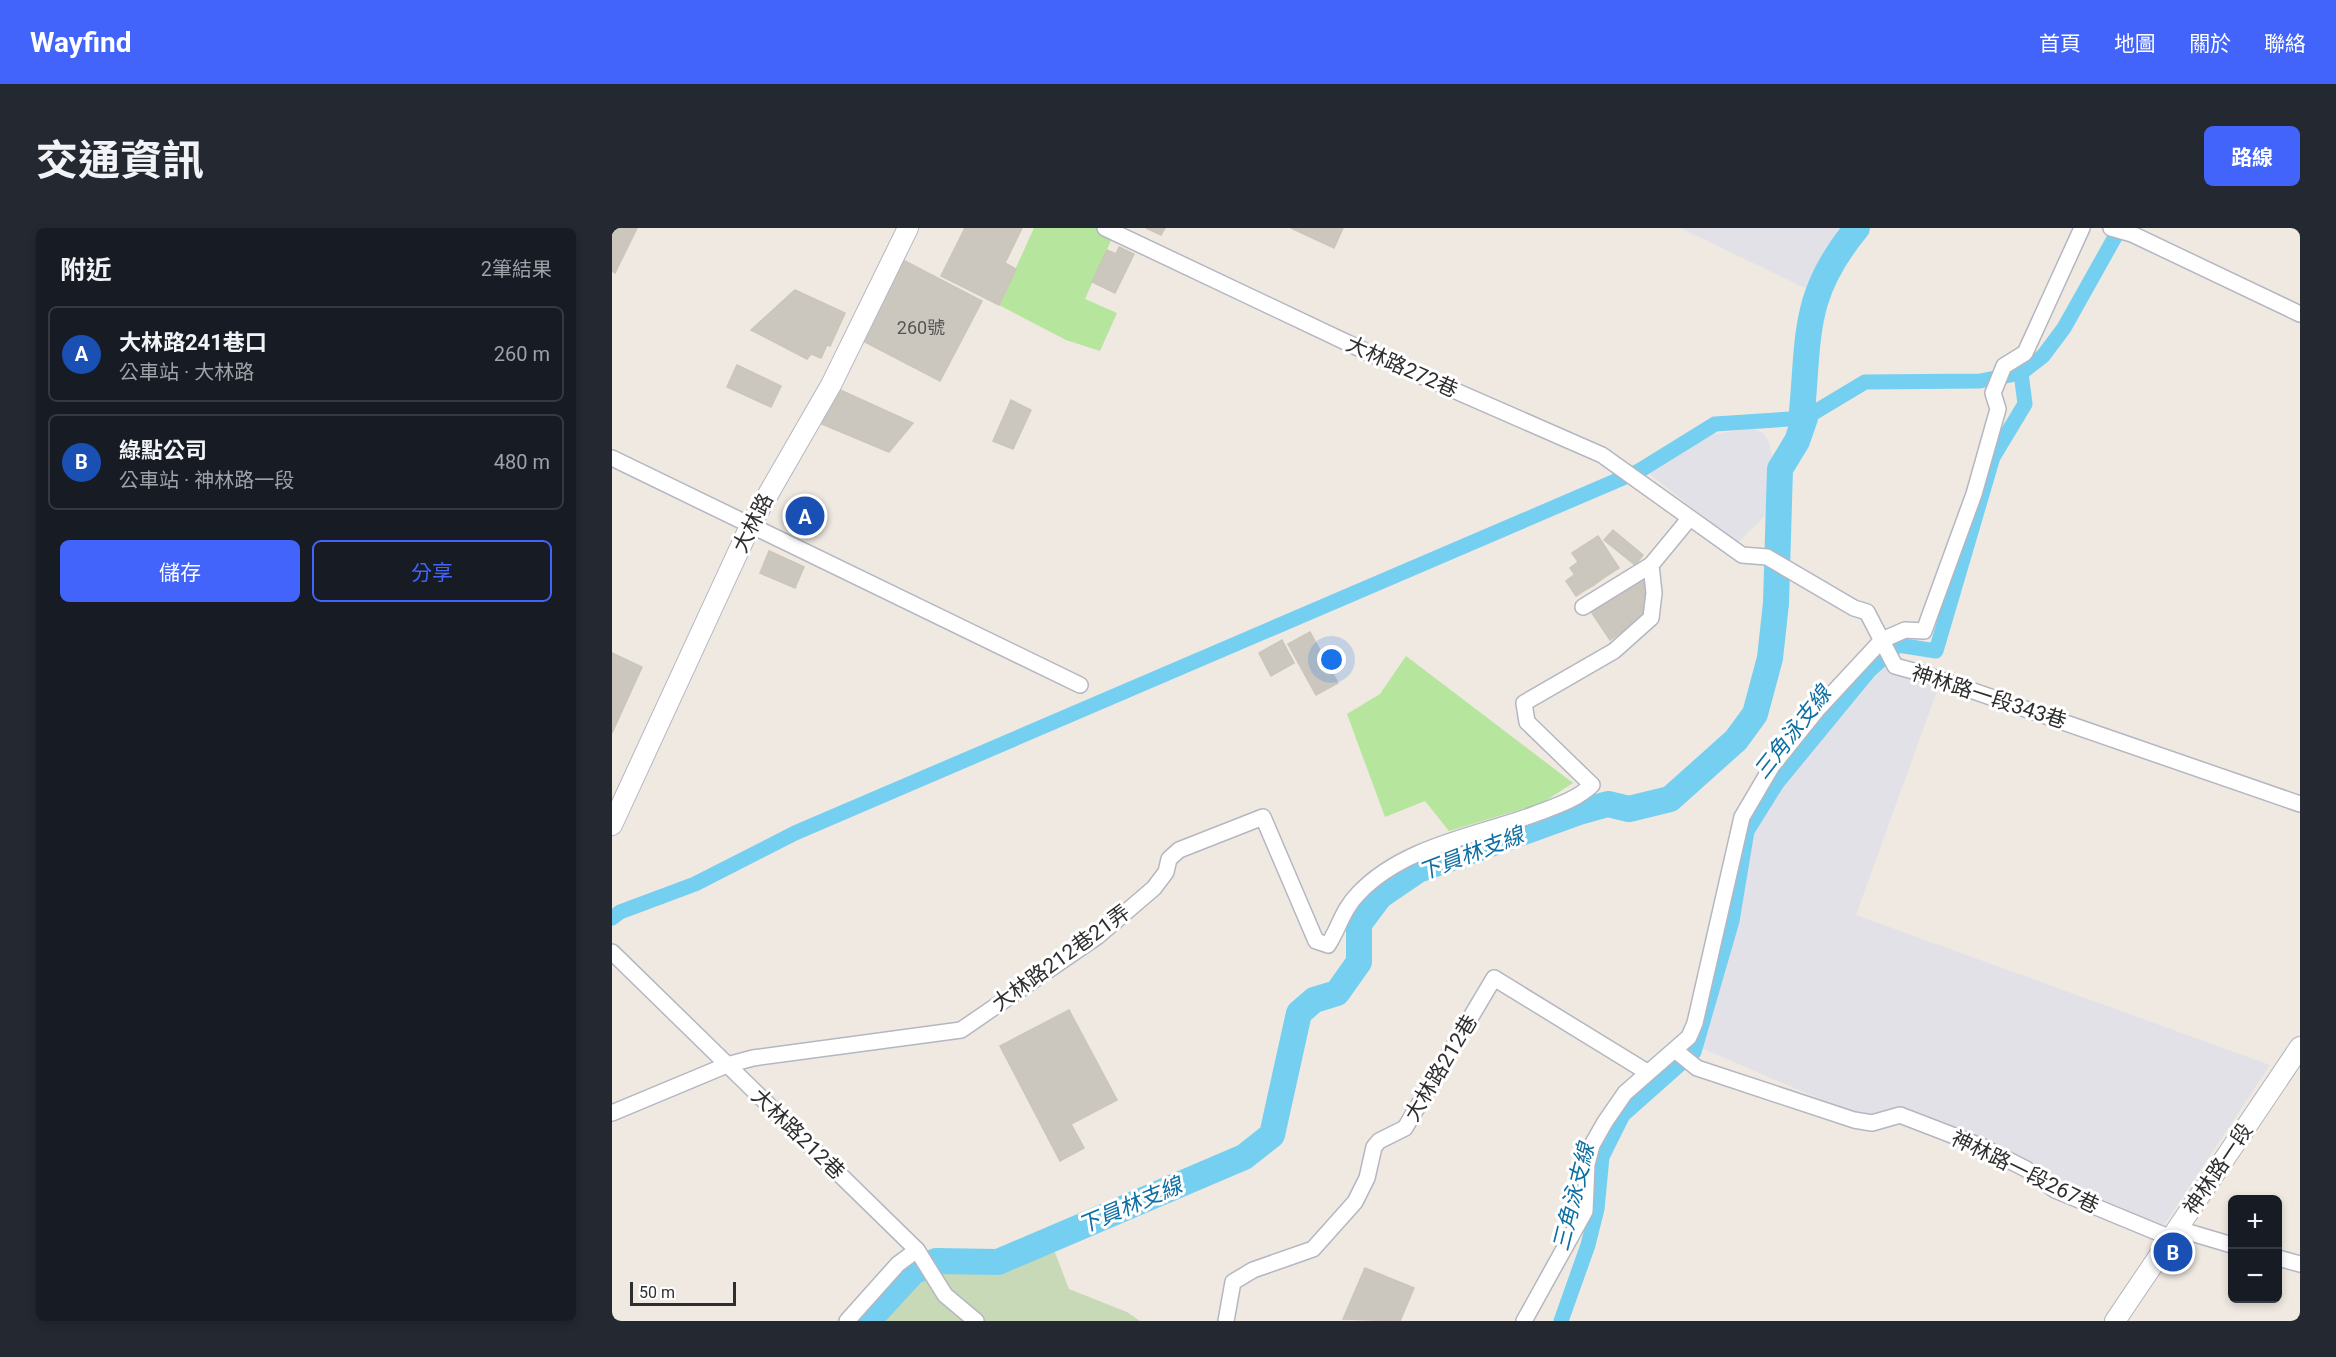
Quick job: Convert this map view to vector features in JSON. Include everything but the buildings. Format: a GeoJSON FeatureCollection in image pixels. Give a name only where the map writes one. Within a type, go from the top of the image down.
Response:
{"type":"FeatureCollection","features":[{"type":"Feature","properties":{"kind":"street","name":"大林路"},"geometry":{"type":"LineString","coordinates":[[612,825],[751,524],[831,385],[908,228]]}},
{"type":"Feature","properties":{"kind":"street","name":"大林路272巷"},"geometry":{"type":"LineString","coordinates":[[1105,228],[1371,354],[1602,455],[1650,487],[1689,519]]}},
{"type":"Feature","properties":{"kind":"street"},"geometry":{"type":"LineString","coordinates":[[1524,1321],[1585,1211],[1587,1164],[1592,1145],[1625,1093],[1647,1072],[1676,1051],[1689,1037],[1695,1023],[1742,817],[1772,766],[1817,710],[1882,640],[1905,630],[1924,631],[1974,494],[1998,409],[1993,393],[2004,366],[2025,353],[2082,228]]}},
{"type":"Feature","properties":{"kind":"street"},"geometry":{"type":"LineString","coordinates":[[2111,228],[2137,231],[2300,314]]}},
{"type":"Feature","properties":{"kind":"street"},"geometry":{"type":"LineString","coordinates":[[612,458],[1080,685]]}},
{"type":"Feature","properties":{"kind":"street"},"geometry":{"type":"LineString","coordinates":[[1583,607],[1651,565],[1689,519]]}},
{"type":"Feature","properties":{"kind":"street","name":"神林路一段343巷"},"geometry":{"type":"LineString","coordinates":[[1689,519],[1742,555],[1767,557],[1854,608],[1867,612],[1895,666],[2300,804]]}},
{"type":"Feature","properties":{"kind":"street","name":"大林路212巷21弄"},"geometry":{"type":"LineString","coordinates":[[612,1113],[727,1065],[753,1058],[961,1030],[1098,936],[1154,888],[1166,872],[1169,859],[1179,850],[1263,817],[1316,941],[1328,945],[1350,903],[1386,869],[1433,847],[1502,826],[1563,803],[1581,795],[1592,785],[1527,722],[1524,703],[1614,651],[1651,618],[1654,593],[1651,565]]}},
{"type":"Feature","properties":{"kind":"street","name":"大林路212巷"},"geometry":{"type":"LineString","coordinates":[[612,952],[917,1250],[945,1295],[976,1321]]}},
{"type":"Feature","properties":{"kind":"street","name":"大林路212巷"},"geometry":{"type":"LineString","coordinates":[[1226,1321],[1233,1282],[1253,1270],[1312,1249],[1355,1202],[1367,1178],[1374,1146],[1379,1141],[1405,1128],[1494,978],[1647,1072]]}},
{"type":"Feature","properties":{"kind":"street","name":"神林路一段"},"geometry":{"type":"LineString","coordinates":[[2115,1321],[2300,1047]]}},
{"type":"Feature","properties":{"kind":"street","name":"神林路一段267巷"},"geometry":{"type":"LineString","coordinates":[[1676,1051],[1697,1068],[1854,1120],[1872,1123],[1900,1116],[1983,1146],[2026,1169],[2055,1190],[2175,1233],[2228,1244]]}},
{"type":"Feature","properties":{"kind":"street"},"geometry":{"type":"LineString","coordinates":[[847,1321],[898,1264],[917,1250]]}},
{"type":"Feature","properties":{"kind":"street"},"geometry":{"type":"LineString","coordinates":[[2282,1259],[2300,1264]]}},
{"type":"Feature","properties":{"kind":"shaded area"},"geometry":{"type":"Polygon","coordinates":[[[1680,228],[1848,228],[1805,288],[1680,228]]]}},
{"type":"Feature","properties":{"kind":"shaded area"},"geometry":{"type":"Polygon","coordinates":[[[1753,428],[1764,434],[1769,442],[1774,466],[1772,509],[1737,543],[1647,472],[1688,447],[1715,434],[1753,428]]]}},
{"type":"Feature","properties":{"kind":"shaded area"},"geometry":{"type":"Polygon","coordinates":[[[1878,658],[1941,680],[1856,915],[2270,1065],[2164,1225],[2051,1186],[1907,1117],[1889,1129],[1699,1047],[1746,887],[1742,876],[1759,813],[1878,658]]]}},
{"type":"Feature","properties":{"kind":"green space"},"geometry":{"type":"Polygon","coordinates":[[[1034,228],[1097,228],[1113,236],[1085,299],[1117,313],[1100,351],[1066,340],[999,305],[1034,228]]]}},
{"type":"Feature","properties":{"kind":"green space"},"geometry":{"type":"Polygon","coordinates":[[[1406,656],[1573,783],[1542,803],[1449,831],[1425,801],[1385,817],[1347,714],[1380,694],[1406,656]]]}},
{"type":"Feature","properties":{"kind":"green space"},"geometry":{"type":"Polygon","coordinates":[[[1054,1250],[1069,1289],[1127,1312],[1140,1321],[877,1321],[918,1280],[938,1271],[998,1266],[1054,1250]]]}},
{"type":"Feature","properties":{"kind":"waterway","name":"下員林支線"},"geometry":{"type":"LineString","coordinates":[[868,1321],[913,1272],[936,1261],[998,1262],[1244,1157],[1272,1135],[1299,1013],[1314,1000],[1337,993],[1359,962],[1359,924],[1380,896],[1418,870],[1579,812],[1608,804],[1629,809],[1670,799],[1736,740],[1755,714],[1770,658],[1776,603],[1780,469],[1797,441],[1805,418],[1802,412],[1808,336],[1812,315],[1827,273],[1839,251],[1857,228]]}},
{"type":"Feature","properties":{"kind":"waterway","name":"三角泳支線"},"geometry":{"type":"LineString","coordinates":[[1561,1321],[1588,1245],[1597,1209],[1602,1157],[1623,1115],[1694,1052],[1732,921],[1747,831],[1777,783],[1869,671],[1898,645],[1936,651],[1993,457],[2025,404],[2021,373],[2043,356],[2064,328],[2120,228]]}},
{"type":"Feature","properties":{"kind":"waterway"},"geometry":{"type":"LineString","coordinates":[[612,918],[620,912],[695,884],[795,833],[1639,471],[1715,424],[1805,418],[1865,382],[1980,381],[2021,373]]}},
{"type":"Feature","properties":{"kind":"place","name":"大林路241巷口"},"geometry":{"type":"Point","coordinates":[805,516]}},
{"type":"Feature","properties":{"kind":"place","name":"綠點公司"},"geometry":{"type":"Point","coordinates":[2173,1252]}}]}
